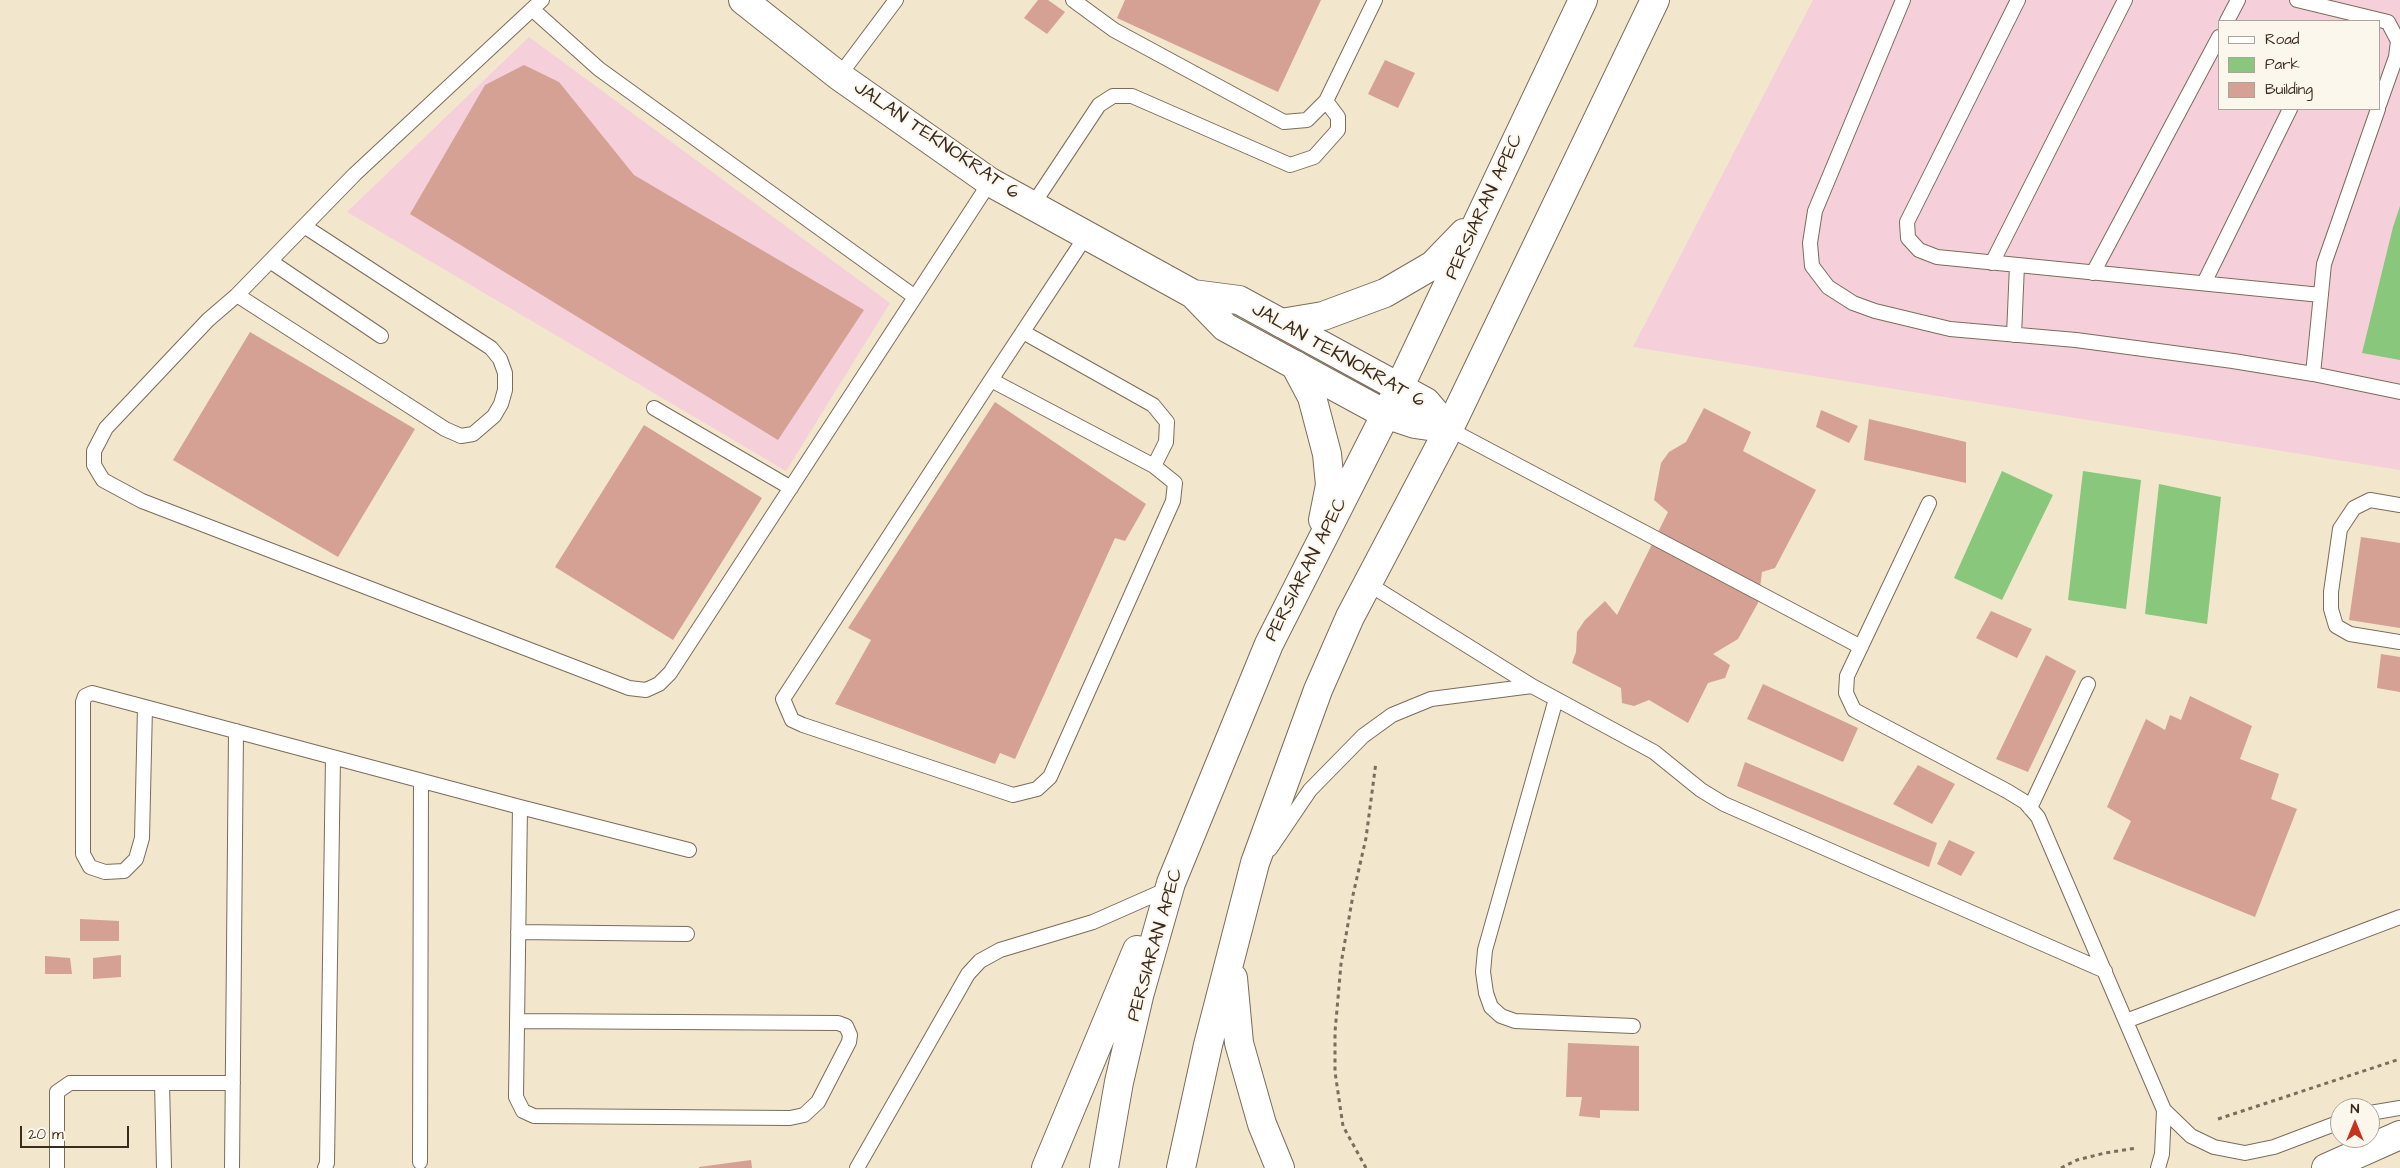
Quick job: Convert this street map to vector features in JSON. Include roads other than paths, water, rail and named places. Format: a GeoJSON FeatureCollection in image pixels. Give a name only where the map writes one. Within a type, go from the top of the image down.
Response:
{"type":"FeatureCollection","features":[{"type":"Feature","properties":{"kind":"main road","name":"JALAN TEKNOKRAT 6"},"geometry":{"type":"LineString","coordinates":[[743,0],[839,76],[990,182],[1193,294],[1225,328],[1385,414],[1415,424],[1449,429]]}},
{"type":"Feature","properties":{"kind":"main road","name":"PERSIARAN APEC"},"geometry":{"type":"LineString","coordinates":[[1104,1168],[1119,1082],[1171,883],[1268,644],[1318,551],[1399,388],[1583,0]]}},
{"type":"Feature","properties":{"kind":"main road"},"geometry":{"type":"LineString","coordinates":[[1181,1168],[1206,1054],[1247,892],[1258,854],[1318,690],[1350,617],[1449,429],[1655,0]]}},
{"type":"Feature","properties":{"kind":"main road"},"geometry":{"type":"LineString","coordinates":[[1281,323],[1322,316],[1385,293],[1433,265],[1482,214]]}},
{"type":"Feature","properties":{"kind":"main road","name":"JALAN TEKNOKRAT 6"},"geometry":{"type":"LineString","coordinates":[[1193,294],[1239,300],[1426,402],[1449,429]]}},
{"type":"Feature","properties":{"kind":"main road"},"geometry":{"type":"LineString","coordinates":[[1295,365],[1312,397],[1327,454],[1330,485],[1318,551]]}},
{"type":"Feature","properties":{"kind":"main road"},"geometry":{"type":"LineString","coordinates":[[1046,1168],[1160,892],[1210,790]]}},
{"type":"Feature","properties":{"kind":"main road"},"geometry":{"type":"LineString","coordinates":[[1232,956],[1239,1043],[1262,1124],[1280,1168]]}},
{"type":"Feature","properties":{"kind":"main road"},"geometry":{"type":"LineString","coordinates":[[2326,1168],[2400,1135]]}},
{"type":"Feature","properties":{"kind":"lane"},"geometry":{"type":"LineString","coordinates":[[839,76],[896,0]]}},
{"type":"Feature","properties":{"kind":"lane"},"geometry":{"type":"LineString","coordinates":[[1073,0],[1114,30],[1284,122],[1307,120],[1326,101],[1375,0]]}},
{"type":"Feature","properties":{"kind":"lane"},"geometry":{"type":"LineString","coordinates":[[1903,0],[1815,211],[1810,243],[1812,266],[1828,287],[1853,303],[1875,311],[1950,329],[2076,340],[2313,374],[2400,392]]}},
{"type":"Feature","properties":{"kind":"lane"},"geometry":{"type":"LineString","coordinates":[[2018,0],[1908,222],[1908,238],[1919,250],[1937,258],[2321,295]]}},
{"type":"Feature","properties":{"kind":"lane"},"geometry":{"type":"LineString","coordinates":[[1992,263],[2125,0]]}},
{"type":"Feature","properties":{"kind":"lane"},"geometry":{"type":"LineString","coordinates":[[2228,20],[2238,0]]}},
{"type":"Feature","properties":{"kind":"lane"},"geometry":{"type":"LineString","coordinates":[[2297,0],[2336,15],[2373,20]]}},
{"type":"Feature","properties":{"kind":"lane"},"geometry":{"type":"LineString","coordinates":[[915,297],[599,69],[537,5],[355,174],[237,295],[208,320],[106,428],[94,451],[94,464],[103,480],[142,501],[629,688],[646,690],[659,684],[670,673],[990,182]]}},
{"type":"Feature","properties":{"kind":"lane"},"geometry":{"type":"LineString","coordinates":[[2380,21],[2388,22],[2398,41],[2396,57],[2380,101]]}},
{"type":"Feature","properties":{"kind":"lane"},"geometry":{"type":"LineString","coordinates":[[2093,273],[2218,39]]}},
{"type":"Feature","properties":{"kind":"lane"},"geometry":{"type":"LineString","coordinates":[[1032,206],[1099,105],[1113,96],[1132,96],[1290,165],[1314,157],[1338,130],[1338,118],[1326,101]]}},
{"type":"Feature","properties":{"kind":"lane"},"geometry":{"type":"LineString","coordinates":[[2204,284],[2290,110]]}},
{"type":"Feature","properties":{"kind":"lane"},"geometry":{"type":"LineString","coordinates":[[2313,374],[2324,264],[2377,110]]}},
{"type":"Feature","properties":{"kind":"lane"},"geometry":{"type":"LineString","coordinates":[[237,295],[445,430],[461,436],[473,434],[494,416],[501,404],[504,390],[504,373],[500,359],[491,348],[304,226]]}},
{"type":"Feature","properties":{"kind":"lane"},"geometry":{"type":"LineString","coordinates":[[991,380],[1154,466],[1175,483],[1173,501],[1050,776],[1037,789],[1013,795],[792,720],[783,699],[991,380],[1086,236]]}},
{"type":"Feature","properties":{"kind":"lane"},"geometry":{"type":"LineString","coordinates":[[270,260],[381,336]]}},
{"type":"Feature","properties":{"kind":"lane"},"geometry":{"type":"LineString","coordinates":[[2014,335],[2017,265]]}},
{"type":"Feature","properties":{"kind":"lane"},"geometry":{"type":"LineString","coordinates":[[1023,332],[1153,405],[1167,422],[1166,442],[1154,466]]}},
{"type":"Feature","properties":{"kind":"lane"},"geometry":{"type":"LineString","coordinates":[[654,408],[791,488]]}},
{"type":"Feature","properties":{"kind":"lane"},"geometry":{"type":"LineString","coordinates":[[1449,429],[1861,647]]}},
{"type":"Feature","properties":{"kind":"lane"},"geometry":{"type":"LineString","coordinates":[[2400,504],[2370,500],[2354,508],[2340,529],[2331,592],[2331,609],[2336,626],[2350,634],[2400,642]]}},
{"type":"Feature","properties":{"kind":"lane"},"geometry":{"type":"LineString","coordinates":[[1929,503],[1847,676],[1846,693],[1854,710],[2007,791],[2030,808],[2038,817],[2048,836],[2164,1110],[2162,1154],[2158,1168]]}},
{"type":"Feature","properties":{"kind":"lane"},"geometry":{"type":"LineString","coordinates":[[1367,583],[1532,686],[1654,752],[1701,790],[1724,804],[2105,971]]}},
{"type":"Feature","properties":{"kind":"lane"},"geometry":{"type":"LineString","coordinates":[[2030,808],[2088,684]]}},
{"type":"Feature","properties":{"kind":"lane"},"geometry":{"type":"LineString","coordinates":[[1247,892],[1267,854],[1310,790],[1363,736],[1392,715],[1431,699],[1532,686]]}},
{"type":"Feature","properties":{"kind":"lane"},"geometry":{"type":"LineString","coordinates":[[145,706],[142,838],[136,859],[124,871],[105,872],[90,867],[83,854],[83,702],[85,696],[92,693],[145,706],[421,781],[689,850]]}},
{"type":"Feature","properties":{"kind":"lane"},"geometry":{"type":"LineString","coordinates":[[1556,699],[1484,950],[1483,972],[1486,993],[1491,1007],[1501,1016],[1516,1021],[1633,1026]]}},
{"type":"Feature","properties":{"kind":"lane"},"geometry":{"type":"LineString","coordinates":[[232,1168],[236,731]]}},
{"type":"Feature","properties":{"kind":"lane"},"geometry":{"type":"LineString","coordinates":[[324,1168],[327,1163],[333,757]]}},
{"type":"Feature","properties":{"kind":"lane"},"geometry":{"type":"LineString","coordinates":[[420,1162],[421,781]]}},
{"type":"Feature","properties":{"kind":"lane"},"geometry":{"type":"LineString","coordinates":[[517,1021],[838,1023],[846,1026],[850,1036],[849,1042],[818,1102],[804,1114],[790,1118],[534,1116],[523,1112],[516,1097],[518,932],[520,807]]}},
{"type":"Feature","properties":{"kind":"lane"},"geometry":{"type":"LineString","coordinates":[[857,1168],[968,974],[980,961],[1000,950],[1092,922],[1160,892]]}},
{"type":"Feature","properties":{"kind":"lane"},"geometry":{"type":"LineString","coordinates":[[2126,1021],[2400,917]]}},
{"type":"Feature","properties":{"kind":"lane"},"geometry":{"type":"LineString","coordinates":[[518,932],[687,934]]}},
{"type":"Feature","properties":{"kind":"lane"},"geometry":{"type":"LineString","coordinates":[[57,1168],[57,1092],[70,1082],[233,1082]]}},
{"type":"Feature","properties":{"kind":"lane"},"geometry":{"type":"LineString","coordinates":[[162,1082],[164,1168]]}},
{"type":"Feature","properties":{"kind":"lane"},"geometry":{"type":"LineString","coordinates":[[2380,1111],[2400,1108]]}},
{"type":"Feature","properties":{"kind":"lane"},"geometry":{"type":"LineString","coordinates":[[2164,1110],[2191,1136],[2214,1147],[2245,1153],[2274,1147],[2330,1126]]}}]}
